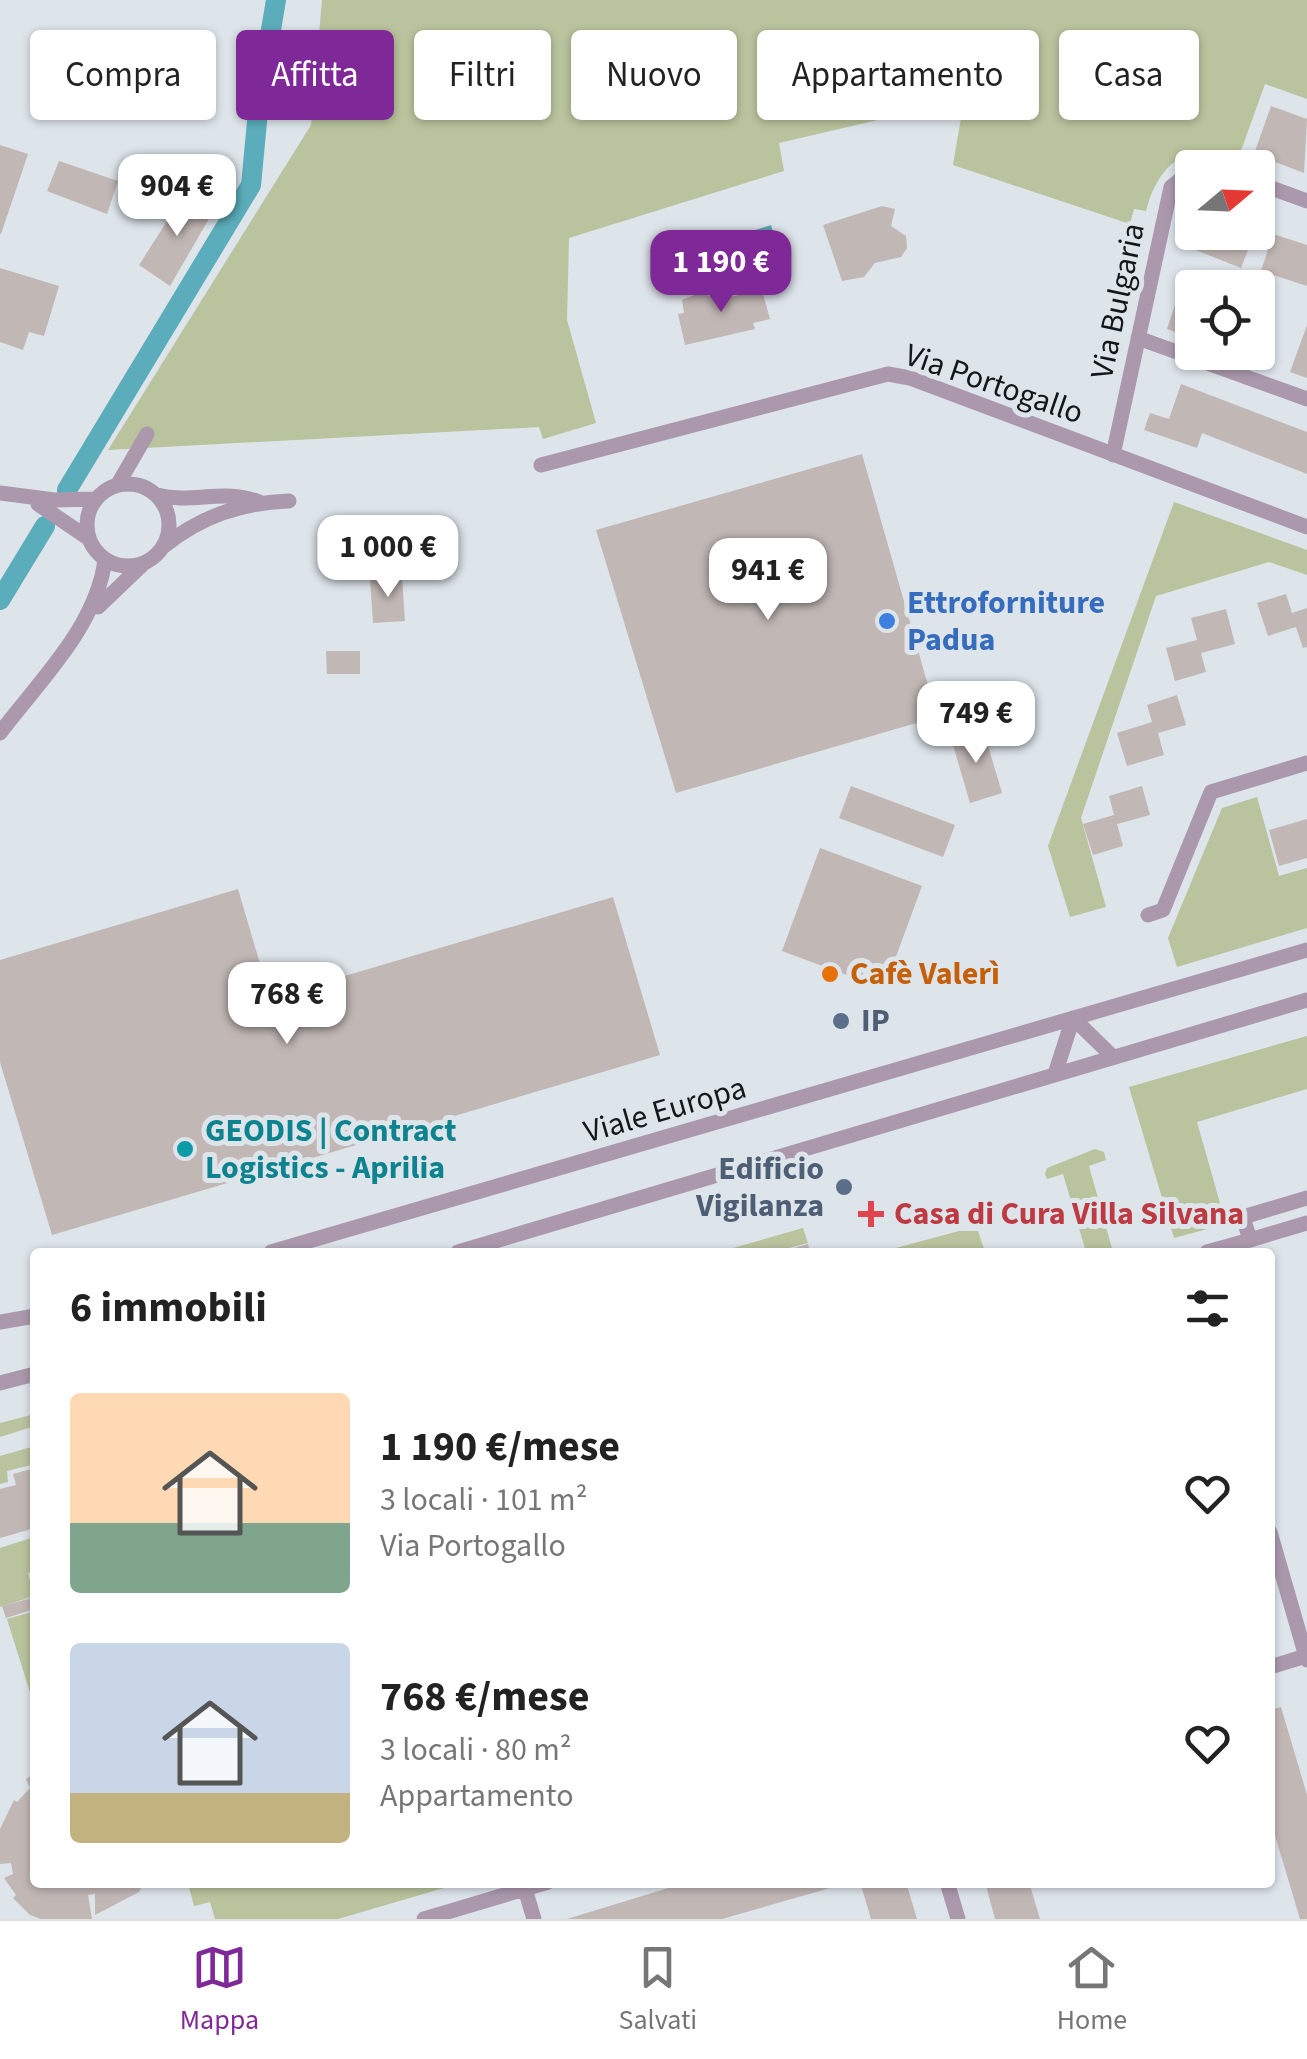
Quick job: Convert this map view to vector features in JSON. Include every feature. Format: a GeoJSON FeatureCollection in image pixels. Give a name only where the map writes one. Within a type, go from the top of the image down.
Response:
{"type":"FeatureCollection","features":[{"type":"Feature","properties":{"kind":"street","name":"Via Bulgaria"},"geometry":{"type":"LineString","coordinates":[[1113,455],[1171,187],[1175,184]]}},
{"type":"Feature","properties":{"kind":"street"},"geometry":{"type":"LineString","coordinates":[[1275,189],[1307,201]]}},
{"type":"Feature","properties":{"kind":"street"},"geometry":{"type":"LineString","coordinates":[[1138,338],[1307,399]]}},
{"type":"Feature","properties":{"kind":"street","name":"Via Portogallo"},"geometry":{"type":"LineString","coordinates":[[541,465],[888,374],[910,378],[1307,527]]}},
{"type":"Feature","properties":{"kind":"street"},"geometry":{"type":"LineString","coordinates":[[25,498],[95,499],[118,484],[144,442],[151,491],[169,520],[164,546]]}},
{"type":"Feature","properties":{"kind":"street"},"geometry":{"type":"LineString","coordinates":[[118,484],[182,502],[240,494],[259,502]]}},
{"type":"Feature","properties":{"kind":"street"},"geometry":{"type":"LineString","coordinates":[[0,493],[50,508],[88,538],[105,560],[130,567],[143,564]]}},
{"type":"Feature","properties":{"kind":"street"},"geometry":{"type":"LineString","coordinates":[[88,538],[86,524],[95,499]]}},
{"type":"Feature","properties":{"kind":"street"},"geometry":{"type":"LineString","coordinates":[[88,616],[192,525],[259,502],[289,501]]}},
{"type":"Feature","properties":{"kind":"street"},"geometry":{"type":"LineString","coordinates":[[0,733],[88,616],[100,594],[105,560]]}},
{"type":"Feature","properties":{"kind":"street"},"geometry":{"type":"LineString","coordinates":[[1148,914],[1164,910],[1211,792],[1307,764]]}},
{"type":"Feature","properties":{"kind":"street","name":"Viale Europa"},"geometry":{"type":"LineString","coordinates":[[286,1248],[1307,950]]}},
{"type":"Feature","properties":{"kind":"street"},"geometry":{"type":"LineString","coordinates":[[471,1248],[1307,1000]]}},
{"type":"Feature","properties":{"kind":"street"},"geometry":{"type":"LineString","coordinates":[[1056,1072],[1073,1018],[1112,1056]]}},
{"type":"Feature","properties":{"kind":"street"},"geometry":{"type":"LineString","coordinates":[[1250,1240],[1243,1217],[1307,1198]]}},
{"type":"Feature","properties":{"kind":"street"},"geometry":{"type":"LineString","coordinates":[[1221,1248],[1307,1223]]}},
{"type":"Feature","properties":{"kind":"street"},"geometry":{"type":"LineString","coordinates":[[0,1322],[30,1317]]}},
{"type":"Feature","properties":{"kind":"street"},"geometry":{"type":"LineString","coordinates":[[0,1383],[30,1375]]}},
{"type":"Feature","properties":{"kind":"street"},"geometry":{"type":"LineString","coordinates":[[1275,1550],[1306,1658],[1275,1666]]}},
{"type":"Feature","properties":{"kind":"street"},"geometry":{"type":"LineString","coordinates":[[424,1919],[529,1888]]}},
{"type":"Feature","properties":{"kind":"street"},"geometry":{"type":"LineString","coordinates":[[949,1888],[958,1919]]}},
{"type":"Feature","properties":{"kind":"street"},"geometry":{"type":"LineString","coordinates":[[526,1889],[534,1919]]}},
{"type":"Feature","properties":{"kind":"green space"},"geometry":{"type":"Polygon","coordinates":[[[322,0],[1307,0],[1307,99],[1265,84],[1241,150],[1175,150],[1175,162],[1159,180],[1146,211],[1134,209],[1130,224],[953,165],[961,120],[1039,120],[1039,30],[757,30],[757,120],[878,120],[779,143],[784,171],[569,238],[567,320],[596,423],[543,439],[539,427],[108,450],[311,120],[394,120],[394,30],[319,30],[322,0]]]}},
{"type":"Feature","properties":{"kind":"green space"},"geometry":{"type":"Polygon","coordinates":[[[1174,502],[1307,550],[1307,575],[1269,562],[1156,596],[1081,818],[1106,907],[1070,917],[1048,846],[1174,502]]]}},
{"type":"Feature","properties":{"kind":"green space"},"geometry":{"type":"Polygon","coordinates":[[[1257,797],[1279,876],[1307,868],[1307,928],[1177,967],[1168,938],[1222,808],[1257,797]]]}},
{"type":"Feature","properties":{"kind":"green space"},"geometry":{"type":"Polygon","coordinates":[[[1307,1036],[1307,1089],[1197,1122],[1226,1224],[1174,1238],[1129,1087],[1307,1036]]]}},
{"type":"Feature","properties":{"kind":"green space"},"geometry":{"type":"Polygon","coordinates":[[[1095,1149],[1104,1152],[1106,1160],[1089,1166],[1112,1248],[1085,1248],[1063,1174],[1047,1179],[1047,1168],[1095,1149]]]}},
{"type":"Feature","properties":{"kind":"green space"},"geometry":{"type":"Polygon","coordinates":[[[803,1228],[808,1243],[789,1248],[733,1248],[803,1228]]]}},
{"type":"Feature","properties":{"kind":"green space"},"geometry":{"type":"Polygon","coordinates":[[[959,1231],[978,1231],[984,1248],[896,1248],[959,1231]]]}},
{"type":"Feature","properties":{"kind":"green space"},"geometry":{"type":"Polygon","coordinates":[[[30,1415],[30,1428],[0,1437],[0,1423],[30,1415]]]}},
{"type":"Feature","properties":{"kind":"green space"},"geometry":{"type":"Polygon","coordinates":[[[30,1447],[30,1465],[7,1471],[8,1482],[0,1484],[0,1456],[30,1447]]]}},
{"type":"Feature","properties":{"kind":"green space"},"geometry":{"type":"Polygon","coordinates":[[[30,1538],[30,1597],[0,1607],[0,1548],[30,1538]]]}},
{"type":"Feature","properties":{"kind":"green space"},"geometry":{"type":"Polygon","coordinates":[[[30,1612],[30,1692],[7,1619],[30,1612]]]}},
{"type":"Feature","properties":{"kind":"green space"},"geometry":{"type":"Polygon","coordinates":[[[190,1888],[444,1888],[338,1919],[215,1919],[210,1902],[194,1906],[190,1888]]]}},
{"type":"Feature","properties":{"kind":"water"},"geometry":{"type":"Polygon","coordinates":[[[771,225],[775,239],[745,249],[740,243],[740,235],[771,225]]]}},
{"type":"Feature","properties":{"kind":"building"},"geometry":{"type":"Polygon","coordinates":[[[1271,106],[1307,119],[1304,173],[1275,162],[1275,150],[1255,150],[1271,106]]]}},
{"type":"Feature","properties":{"kind":"building"},"geometry":{"type":"Polygon","coordinates":[[[0,145],[28,154],[1,234],[0,234],[0,145]]]}},
{"type":"Feature","properties":{"kind":"building"},"geometry":{"type":"Polygon","coordinates":[[[59,161],[118,181],[107,214],[47,191],[59,161]]]}},
{"type":"Feature","properties":{"kind":"building"},"geometry":{"type":"Polygon","coordinates":[[[185,193],[214,210],[170,286],[139,265],[185,193]]]}},
{"type":"Feature","properties":{"kind":"building"},"geometry":{"type":"Polygon","coordinates":[[[882,206],[895,209],[891,226],[906,236],[907,248],[901,257],[875,263],[864,277],[842,281],[823,225],[882,206]]]}},
{"type":"Feature","properties":{"kind":"building"},"geometry":{"type":"Polygon","coordinates":[[[1275,235],[1307,245],[1307,286],[1275,276],[1275,270],[1261,270],[1268,250],[1275,250],[1275,235]]]}},
{"type":"Feature","properties":{"kind":"building"},"geometry":{"type":"Polygon","coordinates":[[[1196,250],[1248,250],[1241,268],[1196,250]]]}},
{"type":"Feature","properties":{"kind":"building"},"geometry":{"type":"Polygon","coordinates":[[[0,268],[59,286],[44,336],[29,332],[23,350],[0,342],[0,268]]]}},
{"type":"Feature","properties":{"kind":"building"},"geometry":{"type":"Polygon","coordinates":[[[707,290],[708,296],[725,292],[726,298],[762,290],[770,319],[753,323],[755,329],[685,345],[678,314],[684,313],[682,300],[707,290]]]}},
{"type":"Feature","properties":{"kind":"building"},"geometry":{"type":"Polygon","coordinates":[[[1175,304],[1175,332],[1167,329],[1175,304]]]}},
{"type":"Feature","properties":{"kind":"building"},"geometry":{"type":"Polygon","coordinates":[[[1307,325],[1307,378],[1290,372],[1307,325]]]}},
{"type":"Feature","properties":{"kind":"building"},"geometry":{"type":"Polygon","coordinates":[[[1181,384],[1307,432],[1307,474],[1202,433],[1197,448],[1144,430],[1150,413],[1169,419],[1181,384]]]}},
{"type":"Feature","properties":{"kind":"building"},"geometry":{"type":"Polygon","coordinates":[[[862,454],[937,717],[676,793],[596,530],[862,454]]]}},
{"type":"Feature","properties":{"kind":"building"},"geometry":{"type":"Polygon","coordinates":[[[402,577],[405,621],[373,623],[370,579],[402,577]]]}},
{"type":"Feature","properties":{"kind":"building"},"geometry":{"type":"Polygon","coordinates":[[[1286,594],[1292,613],[1307,608],[1307,647],[1303,648],[1296,627],[1268,636],[1257,603],[1286,594]]]}},
{"type":"Feature","properties":{"kind":"building"},"geometry":{"type":"Polygon","coordinates":[[[1226,609],[1235,644],[1201,653],[1206,672],[1175,681],[1166,648],[1197,640],[1191,618],[1226,609]]]}},
{"type":"Feature","properties":{"kind":"building"},"geometry":{"type":"Polygon","coordinates":[[[326,651],[360,651],[360,674],[327,674],[326,651]]]}},
{"type":"Feature","properties":{"kind":"building"},"geometry":{"type":"Polygon","coordinates":[[[1177,695],[1186,725],[1158,733],[1164,755],[1127,766],[1117,733],[1152,722],[1147,705],[1177,695]]]}},
{"type":"Feature","properties":{"kind":"building"},"geometry":{"type":"Polygon","coordinates":[[[983,729],[1002,793],[970,803],[951,738],[983,729]]]}},
{"type":"Feature","properties":{"kind":"building"},"geometry":{"type":"Polygon","coordinates":[[[851,786],[955,825],[943,857],[839,818],[851,786]]]}},
{"type":"Feature","properties":{"kind":"building"},"geometry":{"type":"Polygon","coordinates":[[[1142,786],[1150,815],[1117,824],[1123,846],[1093,855],[1083,824],[1114,815],[1109,796],[1142,786]]]}},
{"type":"Feature","properties":{"kind":"building"},"geometry":{"type":"Polygon","coordinates":[[[1307,819],[1307,858],[1279,866],[1269,830],[1307,819]]]}},
{"type":"Feature","properties":{"kind":"building"},"geometry":{"type":"Polygon","coordinates":[[[820,848],[922,886],[884,989],[782,951],[820,848]]]}},
{"type":"Feature","properties":{"kind":"building","name":"GEODIS | Contract Logistics - Aprilia"},"geometry":{"type":"Polygon","coordinates":[[[238,889],[270,998],[613,897],[660,1055],[52,1235],[0,1062],[0,960],[238,889]]]}},
{"type":"Feature","properties":{"kind":"building","name":"Edificio Vigilanza"},"geometry":{"type":"Polygon","coordinates":[[[849,1181],[852,1190],[839,1194],[836,1185],[849,1181]]]}},
{"type":"Feature","properties":{"kind":"building"},"geometry":{"type":"Polygon","coordinates":[[[30,1469],[30,1529],[0,1538],[0,1489],[16,1485],[13,1474],[30,1469]]]}},
{"type":"Feature","properties":{"kind":"building"},"geometry":{"type":"Polygon","coordinates":[[[30,1598],[30,1611],[6,1618],[2,1606],[30,1598]]]}},
{"type":"Feature","properties":{"kind":"building"},"geometry":{"type":"Polygon","coordinates":[[[1281,1707],[1307,1795],[1307,1919],[1300,1919],[1275,1836],[1275,1709],[1281,1707]]]}},
{"type":"Feature","properties":{"kind":"building"},"geometry":{"type":"Polygon","coordinates":[[[30,1788],[30,1888],[141,1888],[139,1892],[95,1915],[95,1894],[88,1895],[92,1919],[41,1919],[30,1915],[13,1898],[16,1895],[4,1878],[13,1874],[11,1863],[0,1864],[0,1829],[14,1800],[17,1802],[30,1788]]]}},
{"type":"Feature","properties":{"kind":"building"},"geometry":{"type":"Polygon","coordinates":[[[668,1888],[830,1888],[722,1919],[567,1919],[668,1888]]]}},
{"type":"Feature","properties":{"kind":"building"},"geometry":{"type":"Polygon","coordinates":[[[862,1888],[908,1888],[917,1919],[871,1919],[862,1888]]]}},
{"type":"Feature","properties":{"kind":"building"},"geometry":{"type":"Polygon","coordinates":[[[987,1888],[1031,1888],[1040,1919],[995,1919],[987,1888]]]}},
{"type":"Feature","properties":{"kind":"waterway"},"geometry":{"type":"LineString","coordinates":[[67,490],[251,185],[259,101],[276,0]]}},
{"type":"Feature","properties":{"kind":"waterway"},"geometry":{"type":"LineString","coordinates":[[0,600],[45,526]]}},
{"type":"Feature","properties":{"kind":"place","name":"Ettroforniture Padua"},"geometry":{"type":"Point","coordinates":[887,621]}},
{"type":"Feature","properties":{"kind":"place","name":"Cafè Valerì"},"geometry":{"type":"Point","coordinates":[830,974]}},
{"type":"Feature","properties":{"kind":"place","name":"IP"},"geometry":{"type":"Point","coordinates":[841,1021]}},
{"type":"Feature","properties":{"kind":"place","name":"GEODIS | Contract Logistics - Aprilia"},"geometry":{"type":"Point","coordinates":[185,1149]}},
{"type":"Feature","properties":{"kind":"place","name":"Edificio Vigilanza"},"geometry":{"type":"Point","coordinates":[844,1187]}},
{"type":"Feature","properties":{"kind":"place","name":"Casa di Cura Villa Silvana"},"geometry":{"type":"Point","coordinates":[871,1214]}}]}
